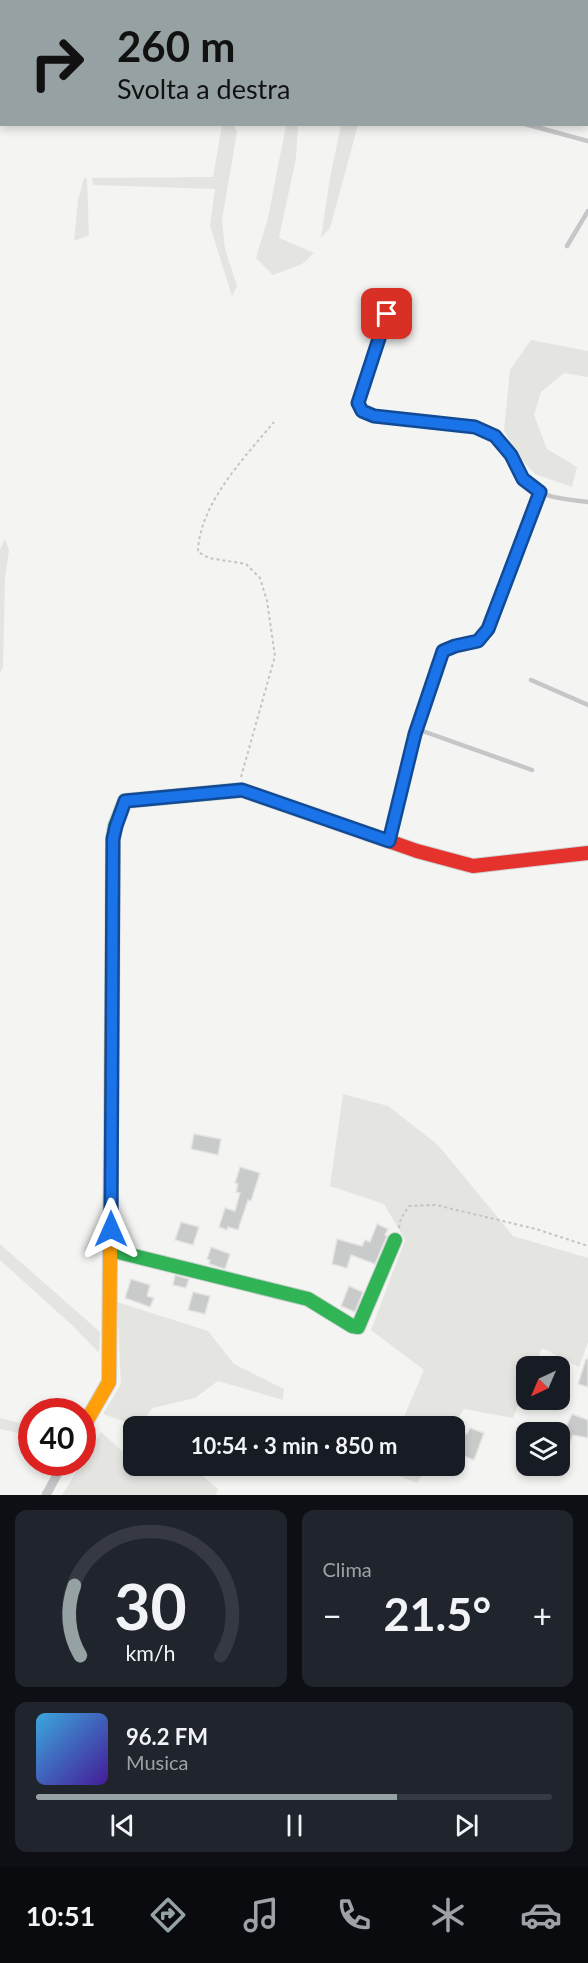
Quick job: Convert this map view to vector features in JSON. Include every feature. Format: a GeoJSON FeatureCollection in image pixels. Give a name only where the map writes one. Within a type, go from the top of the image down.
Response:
{"type":"FeatureCollection","features":[{"type":"Feature","properties":{"kind":"street"},"geometry":{"type":"LineString","coordinates":[[96,1405],[109,1382],[113,851],[116,826],[125,801],[242,790],[417,851],[473,866],[588,853]]}},
{"type":"Feature","properties":{"kind":"street"},"geometry":{"type":"LineString","coordinates":[[110,1250],[308,1299],[358,1328],[395,1240]]}},
{"type":"Feature","properties":{"kind":"street"},"geometry":{"type":"LineString","coordinates":[[46,1495],[56,1476]]}},
{"type":"Feature","properties":{"kind":"lane"},"geometry":{"type":"LineString","coordinates":[[532,126],[588,141]]}},
{"type":"Feature","properties":{"kind":"lane"},"geometry":{"type":"LineString","coordinates":[[567,246],[588,211]]}},
{"type":"Feature","properties":{"kind":"lane"},"geometry":{"type":"LineString","coordinates":[[387,314],[358,403],[362,411],[374,416],[475,427],[495,436],[511,455],[523,479],[540,492],[556,498],[588,502]]}},
{"type":"Feature","properties":{"kind":"lane"},"geometry":{"type":"LineString","coordinates":[[389,841],[417,729],[443,651],[478,641],[488,629],[540,492]]}},
{"type":"Feature","properties":{"kind":"lane"},"geometry":{"type":"LineString","coordinates":[[531,680],[588,705]]}},
{"type":"Feature","properties":{"kind":"lane"},"geometry":{"type":"LineString","coordinates":[[417,729],[532,770]]}},
{"type":"Feature","properties":{"kind":"path"},"geometry":{"type":"LineString","coordinates":[[236,791],[275,656],[272,633],[267,601],[260,578],[246,564],[209,558],[198,552],[199,535],[212,505],[242,461],[274,422]]}},
{"type":"Feature","properties":{"kind":"path"},"geometry":{"type":"LineString","coordinates":[[395,1240],[401,1218],[409,1206],[436,1205],[536,1229],[588,1246]]}},
{"type":"Feature","properties":{"kind":"shaded area"},"geometry":{"type":"Polygon","coordinates":[[[222,126],[234,126],[237,132],[222,220],[225,249],[237,286],[232,296],[210,226],[215,189],[93,185],[92,178],[213,177],[222,126]]]}},
{"type":"Feature","properties":{"kind":"shaded area"},"geometry":{"type":"Polygon","coordinates":[[[286,126],[298,126],[296,158],[279,238],[314,253],[302,264],[273,275],[256,258],[268,218],[286,126]]]}},
{"type":"Feature","properties":{"kind":"shaded area"},"geometry":{"type":"Polygon","coordinates":[[[341,126],[358,126],[330,228],[321,238],[341,126]]]}},
{"type":"Feature","properties":{"kind":"shaded area"},"geometry":{"type":"Polygon","coordinates":[[[84,178],[87,179],[89,235],[74,241],[78,200],[84,178]]]}},
{"type":"Feature","properties":{"kind":"shaded area"},"geometry":{"type":"Polygon","coordinates":[[[531,340],[588,351],[588,377],[564,373],[541,392],[534,415],[547,449],[577,467],[572,487],[535,474],[522,460],[504,431],[510,370],[531,340]]]}},
{"type":"Feature","properties":{"kind":"shaded area"},"geometry":{"type":"Polygon","coordinates":[[[5,539],[9,550],[5,579],[3,667],[0,673],[0,550],[5,539]]]}},
{"type":"Feature","properties":{"kind":"shaded area"},"geometry":{"type":"Polygon","coordinates":[[[343,1094],[388,1106],[438,1145],[513,1236],[588,1258],[588,1342],[579,1367],[570,1362],[570,1356],[558,1356],[542,1348],[538,1356],[516,1356],[516,1410],[513,1418],[464,1409],[459,1416],[404,1416],[424,1370],[371,1330],[405,1240],[384,1204],[330,1186],[343,1094]]]}},
{"type":"Feature","properties":{"kind":"shaded area"},"geometry":{"type":"Polygon","coordinates":[[[0,1244],[100,1332],[99,1353],[74,1327],[0,1260],[0,1244]]]}},
{"type":"Feature","properties":{"kind":"shaded area"},"geometry":{"type":"Polygon","coordinates":[[[117,1302],[208,1331],[234,1364],[284,1389],[283,1400],[218,1381],[195,1398],[153,1408],[146,1416],[123,1416],[123,1421],[103,1414],[121,1384],[117,1302]]]}},
{"type":"Feature","properties":{"kind":"shaded area"},"geometry":{"type":"Polygon","coordinates":[[[0,1418],[18,1423],[18,1433],[0,1429],[0,1418]]]}},
{"type":"Feature","properties":{"kind":"shaded area"},"geometry":{"type":"Polygon","coordinates":[[[101,1432],[123,1452],[123,1476],[203,1476],[218,1489],[216,1495],[62,1495],[74,1476],[96,1476],[96,1440],[101,1432]]]}},
{"type":"Feature","properties":{"kind":"shaded area"},"geometry":{"type":"Polygon","coordinates":[[[399,1476],[422,1476],[417,1483],[399,1476]]]}},
{"type":"Feature","properties":{"kind":"building"},"geometry":{"type":"Polygon","coordinates":[[[194,1134],[221,1139],[218,1155],[191,1149],[194,1134]]]}},
{"type":"Feature","properties":{"kind":"building"},"geometry":{"type":"Polygon","coordinates":[[[240,1167],[260,1173],[238,1230],[228,1227],[227,1230],[219,1227],[225,1208],[235,1211],[240,1193],[236,1192],[238,1184],[235,1183],[240,1167]]]}},
{"type":"Feature","properties":{"kind":"building"},"geometry":{"type":"Polygon","coordinates":[[[181,1222],[199,1227],[193,1245],[175,1240],[181,1222]]]}},
{"type":"Feature","properties":{"kind":"building"},"geometry":{"type":"Polygon","coordinates":[[[377,1224],[388,1229],[375,1264],[351,1255],[347,1268],[332,1264],[337,1239],[362,1246],[365,1240],[370,1242],[377,1224]]]}},
{"type":"Feature","properties":{"kind":"building"},"geometry":{"type":"Polygon","coordinates":[[[211,1247],[230,1254],[225,1269],[209,1264],[210,1260],[207,1259],[211,1247]]]}},
{"type":"Feature","properties":{"kind":"building"},"geometry":{"type":"Polygon","coordinates":[[[175,1275],[189,1279],[186,1288],[173,1285],[175,1275]]]}},
{"type":"Feature","properties":{"kind":"building"},"geometry":{"type":"Polygon","coordinates":[[[131,1279],[150,1285],[147,1296],[154,1298],[150,1307],[125,1298],[131,1279]]]}},
{"type":"Feature","properties":{"kind":"building"},"geometry":{"type":"Polygon","coordinates":[[[349,1286],[363,1292],[355,1312],[341,1306],[349,1286]]]}},
{"type":"Feature","properties":{"kind":"building"},"geometry":{"type":"Polygon","coordinates":[[[193,1292],[210,1296],[205,1314],[188,1310],[193,1292]]]}},
{"type":"Feature","properties":{"kind":"building"},"geometry":{"type":"Polygon","coordinates":[[[586,1359],[588,1359],[588,1387],[578,1384],[586,1359]]]}},
{"type":"Feature","properties":{"kind":"building"},"geometry":{"type":"Polygon","coordinates":[[[572,1414],[588,1420],[588,1438],[573,1435],[570,1442],[568,1422],[572,1414]]]}},
{"type":"Feature","properties":{"kind":"building"},"geometry":{"type":"Polygon","coordinates":[[[470,1428],[484,1433],[474,1460],[465,1456],[465,1433],[467,1434],[470,1428]]]}},
{"type":"Feature","properties":{"kind":"traffic: fast"},"geometry":{"type":"LineString","coordinates":[[112,1011],[113,839],[115,826],[125,801],[242,790],[317,816]]}},
{"type":"Feature","properties":{"kind":"traffic: fast"},"geometry":{"type":"LineString","coordinates":[[110,1250],[308,1299],[352,1326],[358,1327],[395,1240]]}},
{"type":"Feature","properties":{"kind":"traffic: slow"},"geometry":{"type":"LineString","coordinates":[[96,1405],[109,1382],[112,1011]]}},
{"type":"Feature","properties":{"kind":"traffic: jam"},"geometry":{"type":"LineString","coordinates":[[317,816],[417,851],[473,866],[588,853]]}},
{"type":"Feature","properties":{"kind":"route"},"geometry":{"type":"LineString","coordinates":[[111,1229],[113,839],[125,801],[242,790],[389,841],[415,734],[443,651],[478,641],[488,629],[540,492],[523,479],[511,455],[495,436],[475,427],[374,416],[362,411],[358,403],[387,314]]}}]}
